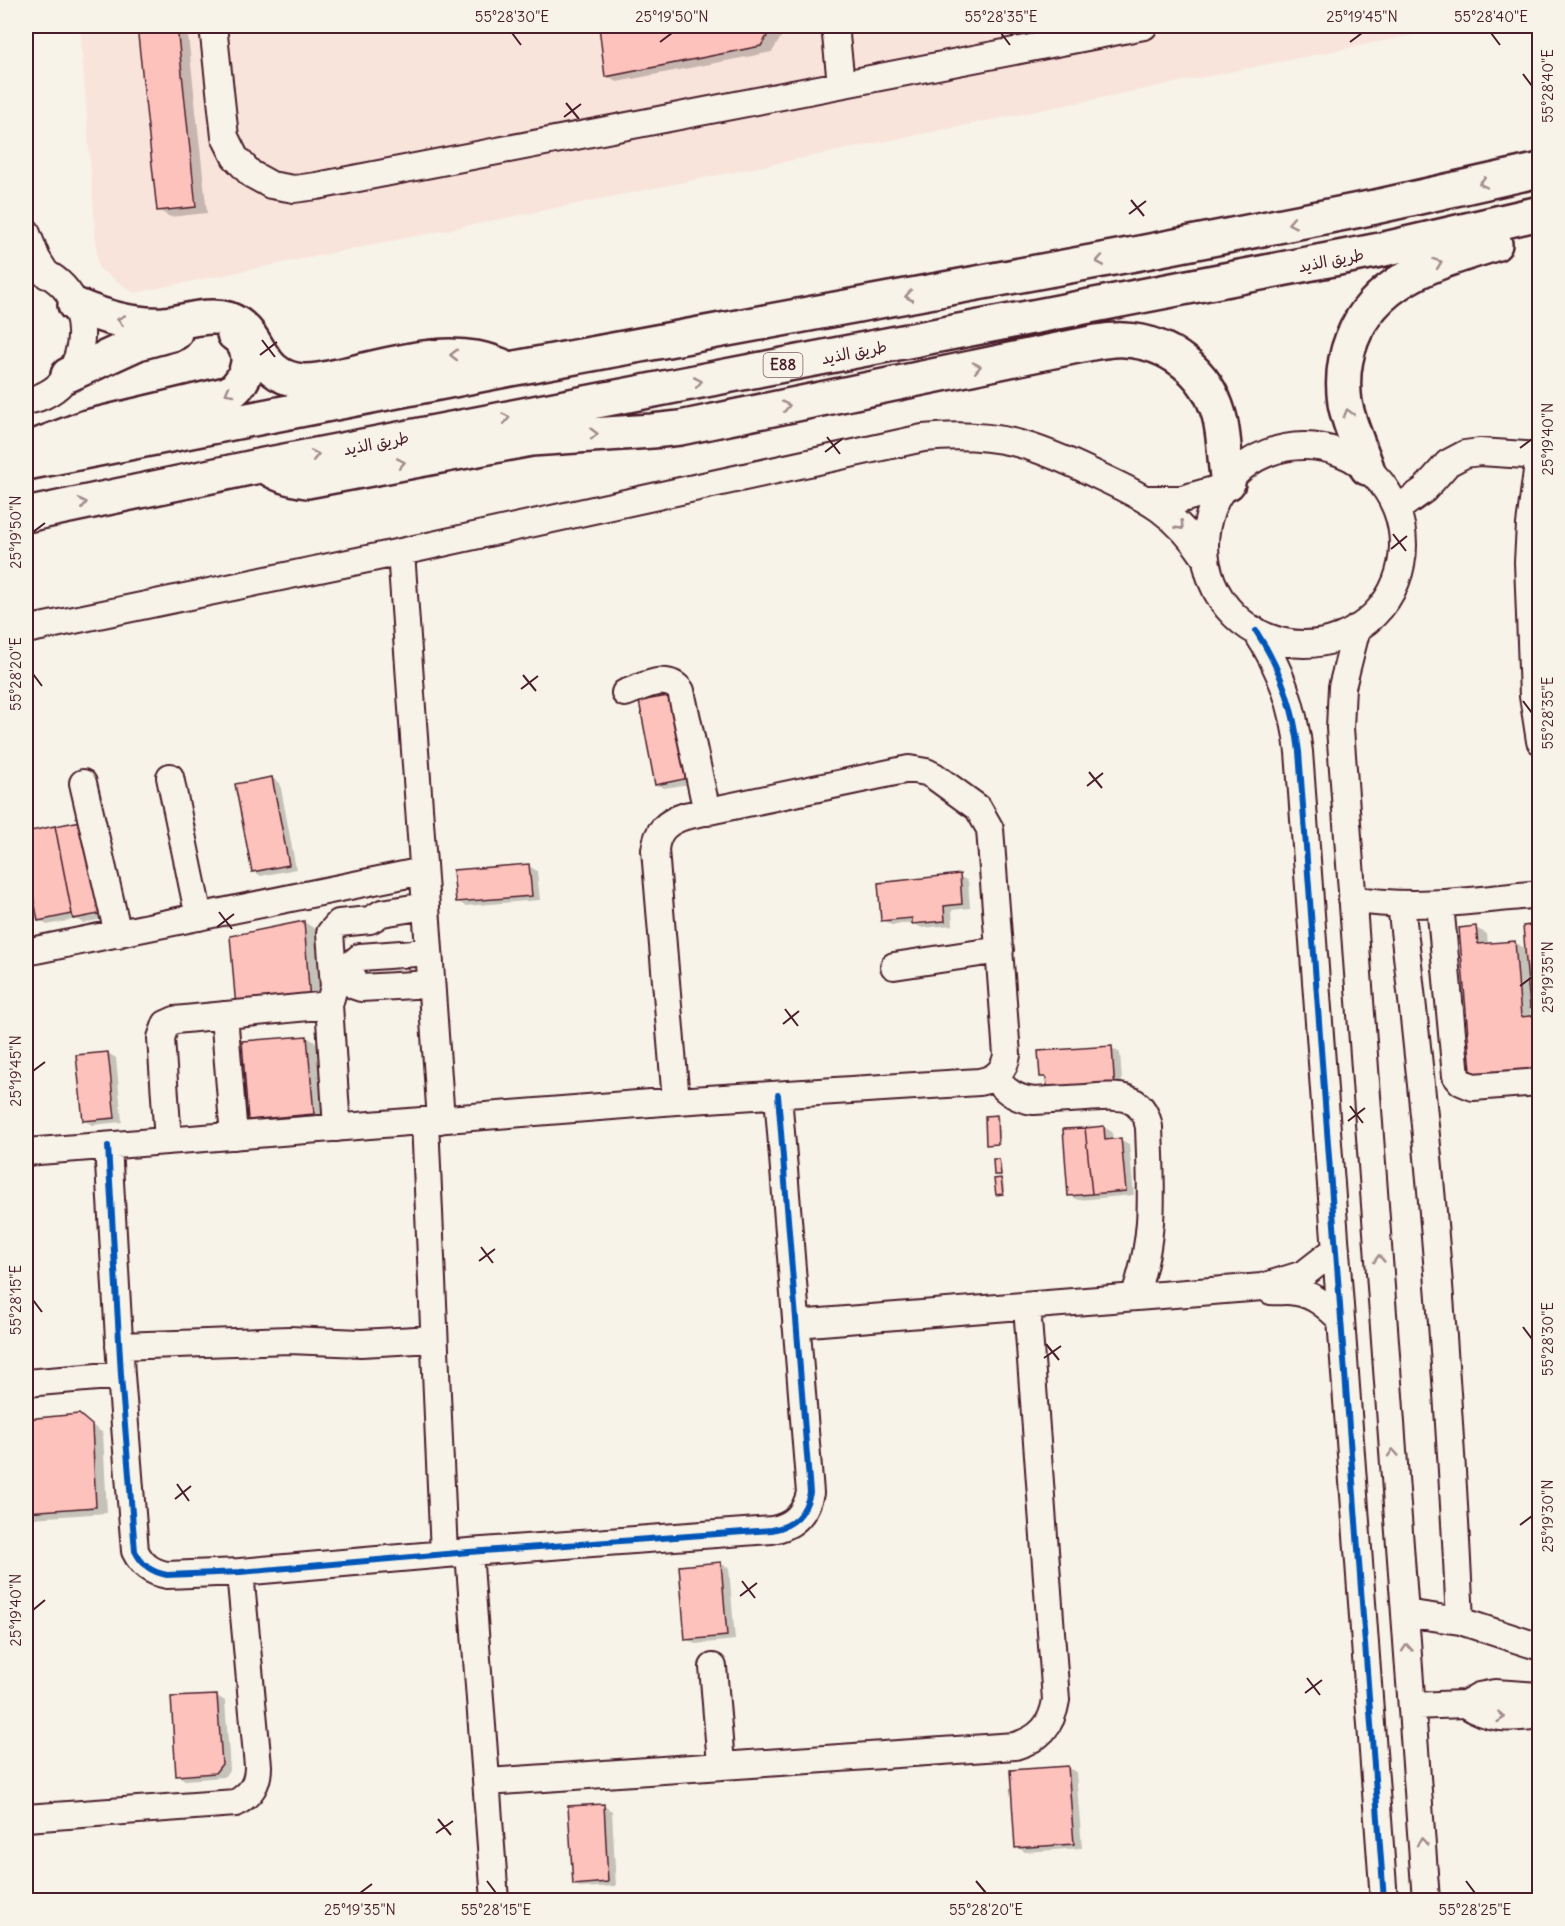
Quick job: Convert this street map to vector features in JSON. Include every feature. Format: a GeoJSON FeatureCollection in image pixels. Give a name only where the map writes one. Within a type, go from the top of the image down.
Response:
{"type":"FeatureCollection","features":[{"type":"Feature","properties":{"kind":"highway"},"geometry":{"type":"LineString","coordinates":[[26,463],[510,369],[1164,249],[1376,207],[1539,170]]}},
{"type":"Feature","properties":{"kind":"highway","name":"طريق الذيد"},"geometry":{"type":"LineString","coordinates":[[26,515],[264,465],[1380,250],[1539,213]]}},
{"type":"Feature","properties":{"kind":"highway"},"geometry":{"type":"LineString","coordinates":[[1367,468],[1345,402],[1344,374],[1349,346],[1369,308],[1390,287],[1415,273],[1455,256],[1539,230]]}},
{"type":"Feature","properties":{"kind":"highway"},"geometry":{"type":"LineString","coordinates":[[75,304],[117,320],[140,323],[163,324],[215,317],[225,318],[235,322],[250,335],[261,355],[278,373],[300,380],[322,379],[442,355],[466,355],[489,360],[510,369]]}},
{"type":"Feature","properties":{"kind":"highway"},"geometry":{"type":"LineString","coordinates":[[26,453],[57,437],[87,427],[230,393],[240,385],[247,373],[249,361],[246,348],[238,337],[228,330],[215,326],[138,343],[68,375]]}},
{"type":"Feature","properties":{"kind":"highway"},"geometry":{"type":"LineString","coordinates":[[264,465],[284,477],[307,481],[531,439],[680,428],[1097,342],[1123,339],[1149,344],[1173,354],[1194,370],[1210,391],[1220,415],[1226,485]]}},
{"type":"Feature","properties":{"kind":"street"},"geometry":{"type":"LineString","coordinates":[[213,26],[225,137],[235,158],[251,174],[271,184],[294,189],[1144,26]]}},
{"type":"Feature","properties":{"kind":"street"},"geometry":{"type":"LineString","coordinates":[[835,26],[841,84]]}},
{"type":"Feature","properties":{"kind":"street"},"geometry":{"type":"LineString","coordinates":[[26,231],[37,259],[36,271],[66,291],[75,304],[81,322],[81,341],[77,359],[68,375],[54,390],[26,401]]}},
{"type":"Feature","properties":{"kind":"street"},"geometry":{"type":"LineString","coordinates":[[26,630],[401,552],[923,438],[954,435],[985,436],[1046,451],[1147,499],[1180,525],[1206,559]]}},
{"type":"Feature","properties":{"kind":"street"},"geometry":{"type":"LineString","coordinates":[[1294,447],[1325,448],[1340,453],[1367,468],[1384,487],[1397,509],[1403,539],[1401,561],[1395,582],[1380,608],[1358,628],[1330,640],[1307,643],[1285,642],[1256,632],[1243,623],[1223,601],[1210,574],[1206,559],[1205,544],[1209,522],[1216,500],[1226,485],[1250,462],[1279,450],[1294,447]]}},
{"type":"Feature","properties":{"kind":"street"},"geometry":{"type":"LineString","coordinates":[[1397,509],[1424,490],[1448,463],[1465,454],[1480,452],[1539,456],[1530,525],[1528,562],[1533,696],[1539,741]]}},
{"type":"Feature","properties":{"kind":"street"},"geometry":{"type":"LineString","coordinates":[[1147,499],[1182,499],[1226,485]]}},
{"type":"Feature","properties":{"kind":"street"},"geometry":{"type":"LineString","coordinates":[[401,552],[431,984],[434,1339],[457,1553],[487,1782],[495,1900]]}},
{"type":"Feature","properties":{"kind":"street"},"geometry":{"type":"LineString","coordinates":[[1358,628],[1344,677],[1340,718],[1426,1900]]}},
{"type":"Feature","properties":{"kind":"street"},"geometry":{"type":"LineString","coordinates":[[1256,632],[1268,650],[1287,689],[1297,731],[1384,1900]]}},
{"type":"Feature","properties":{"kind":"street"},"geometry":{"type":"LineString","coordinates":[[625,693],[664,680],[674,683],[681,691],[707,812]]}},
{"type":"Feature","properties":{"kind":"street"},"geometry":{"type":"LineString","coordinates":[[26,1152],[676,1101],[979,1082],[994,1077],[1005,1065],[1007,1056],[990,836],[987,821],[978,808],[926,772],[909,769],[675,819],[664,826],[656,840],[655,850],[676,1101]]}},
{"type":"Feature","properties":{"kind":"street"},"geometry":{"type":"LineString","coordinates":[[170,777],[200,917]]}},
{"type":"Feature","properties":{"kind":"street"},"geometry":{"type":"LineString","coordinates":[[83,783],[118,934]]}},
{"type":"Feature","properties":{"kind":"street"},"geometry":{"type":"LineString","coordinates":[[26,952],[423,871]]}},
{"type":"Feature","properties":{"kind":"street"},"geometry":{"type":"LineString","coordinates":[[1352,899],[1401,905],[1539,894]]}},
{"type":"Feature","properties":{"kind":"street"},"geometry":{"type":"LineString","coordinates":[[1440,903],[1456,1076],[1461,1082],[1473,1088],[1539,1082]]}},
{"type":"Feature","properties":{"kind":"street"},"geometry":{"type":"LineString","coordinates":[[1401,905],[1437,1246],[1450,1428],[1460,1621]]}},
{"type":"Feature","properties":{"kind":"street"},"geometry":{"type":"LineString","coordinates":[[337,1128],[329,1005],[334,987],[330,938],[332,929],[339,923],[370,920],[382,913],[425,906]]}},
{"type":"Feature","properties":{"kind":"street"},"geometry":{"type":"LineString","coordinates":[[894,966],[1000,950]]}},
{"type":"Feature","properties":{"kind":"street"},"geometry":{"type":"LineString","coordinates":[[429,952],[360,957],[352,964],[351,978],[355,986],[361,988],[431,984]]}},
{"type":"Feature","properties":{"kind":"street"},"geometry":{"type":"LineString","coordinates":[[168,1141],[161,1038],[164,1028],[175,1020],[329,1005]]}},
{"type":"Feature","properties":{"kind":"street"},"geometry":{"type":"LineString","coordinates":[[224,1015],[234,1136]]}},
{"type":"Feature","properties":{"kind":"street"},"geometry":{"type":"LineString","coordinates":[[994,1077],[1007,1092],[1025,1100],[1118,1096],[1133,1101],[1144,1112],[1149,1127],[1152,1225],[1146,1262],[1134,1297]]}},
{"type":"Feature","properties":{"kind":"street"},"geometry":{"type":"LineString","coordinates":[[108,1146],[121,1376],[135,1551],[147,1568],[156,1573],[167,1575],[240,1572],[457,1553],[772,1530],[784,1528],[794,1522],[802,1514],[810,1493],[778,1095]]}},
{"type":"Feature","properties":{"kind":"street"},"geometry":{"type":"LineString","coordinates":[[796,1324],[1262,1287],[1304,1274],[1336,1249]]}},
{"type":"Feature","properties":{"kind":"street"},"geometry":{"type":"LineString","coordinates":[[1262,1287],[1272,1291],[1296,1292],[1311,1296],[1324,1304],[1341,1320]]}},
{"type":"Feature","properties":{"kind":"street"},"geometry":{"type":"LineString","coordinates":[[487,1782],[722,1764],[1015,1746],[1033,1739],[1048,1726],[1054,1714],[1056,1700],[1027,1306]]}},
{"type":"Feature","properties":{"kind":"street"},"geometry":{"type":"LineString","coordinates":[[119,1346],[289,1340],[362,1342],[434,1339]]}},
{"type":"Feature","properties":{"kind":"street"},"geometry":{"type":"LineString","coordinates":[[26,1383],[121,1376]]}},
{"type":"Feature","properties":{"kind":"street"},"geometry":{"type":"LineString","coordinates":[[26,1818],[236,1803],[254,1788],[258,1778],[258,1766],[240,1572]]}},
{"type":"Feature","properties":{"kind":"street"},"geometry":{"type":"LineString","coordinates":[[1405,1613],[1460,1621],[1539,1647]]}},
{"type":"Feature","properties":{"kind":"street"},"geometry":{"type":"LineString","coordinates":[[713,1667],[722,1764]]}},
{"type":"Feature","properties":{"kind":"street"},"geometry":{"type":"LineString","coordinates":[[1412,1706],[1465,1704],[1479,1696],[1495,1693],[1539,1696]]}},
{"type":"Feature","properties":{"kind":"street"},"geometry":{"type":"LineString","coordinates":[[1465,1704],[1483,1714],[1497,1717],[1539,1715]]}},
{"type":"Feature","properties":{"kind":"shaded area"},"geometry":{"type":"Polygon","coordinates":[[[80,26],[1458,26],[134,293],[98,268],[80,26]]]}},
{"type":"Feature","properties":{"kind":"building"},"geometry":{"type":"Polygon","coordinates":[[[137,26],[177,26],[196,207],[157,211],[137,26]]]}},
{"type":"Feature","properties":{"kind":"building"},"geometry":{"type":"Polygon","coordinates":[[[599,26],[773,26],[761,46],[605,77],[599,26]]]}},
{"type":"Feature","properties":{"kind":"building"},"geometry":{"type":"Polygon","coordinates":[[[1010,26],[1062,26],[1012,36],[1010,26]]]}},
{"type":"Feature","properties":{"kind":"building"},"geometry":{"type":"Polygon","coordinates":[[[674,695],[689,778],[655,785],[639,701],[674,695]]]}},
{"type":"Feature","properties":{"kind":"building"},"geometry":{"type":"Polygon","coordinates":[[[272,777],[289,865],[252,872],[235,784],[272,777]]]}},
{"type":"Feature","properties":{"kind":"building"},"geometry":{"type":"Polygon","coordinates":[[[91,819],[109,912],[73,919],[55,826],[91,819]]]}},
{"type":"Feature","properties":{"kind":"building"},"geometry":{"type":"Polygon","coordinates":[[[55,826],[72,914],[38,921],[26,858],[26,832],[55,826]]]}},
{"type":"Feature","properties":{"kind":"building"},"geometry":{"type":"Polygon","coordinates":[[[529,864],[532,896],[456,902],[453,870],[529,864]]]}},
{"type":"Feature","properties":{"kind":"building"},"geometry":{"type":"Polygon","coordinates":[[[960,874],[962,904],[944,906],[945,921],[912,924],[912,918],[881,921],[878,883],[960,874]]]}},
{"type":"Feature","properties":{"kind":"building"},"geometry":{"type":"Polygon","coordinates":[[[304,921],[310,1002],[236,1008],[230,936],[304,921]]]}},
{"type":"Feature","properties":{"kind":"building"},"geometry":{"type":"Polygon","coordinates":[[[1540,924],[1540,1007],[1530,1008],[1523,926],[1540,924]]]}},
{"type":"Feature","properties":{"kind":"building"},"geometry":{"type":"Polygon","coordinates":[[[1476,926],[1478,944],[1515,941],[1521,1017],[1540,1015],[1540,1076],[1472,1083],[1459,928],[1476,926]]]}},
{"type":"Feature","properties":{"kind":"building"},"geometry":{"type":"Polygon","coordinates":[[[307,1036],[314,1114],[248,1120],[242,1041],[307,1036]]]}},
{"type":"Feature","properties":{"kind":"building"},"geometry":{"type":"Polygon","coordinates":[[[1112,1046],[1115,1091],[1048,1095],[1046,1077],[1040,1077],[1038,1051],[1112,1046]]]}},
{"type":"Feature","properties":{"kind":"building"},"geometry":{"type":"Polygon","coordinates":[[[108,1052],[115,1118],[83,1121],[76,1055],[108,1052]]]}},
{"type":"Feature","properties":{"kind":"building"},"geometry":{"type":"Polygon","coordinates":[[[997,1115],[998,1144],[986,1145],[985,1116],[997,1115]]]}},
{"type":"Feature","properties":{"kind":"building"},"geometry":{"type":"Polygon","coordinates":[[[1104,1126],[1105,1140],[1121,1138],[1126,1191],[1092,1194],[1085,1128],[1104,1126]]]}},
{"type":"Feature","properties":{"kind":"building"},"geometry":{"type":"Polygon","coordinates":[[[1085,1128],[1092,1194],[1068,1196],[1063,1129],[1085,1128]]]}},
{"type":"Feature","properties":{"kind":"building"},"geometry":{"type":"Polygon","coordinates":[[[993,1159],[999,1159],[1001,1175],[994,1175],[993,1159]]]}},
{"type":"Feature","properties":{"kind":"building"},"geometry":{"type":"Polygon","coordinates":[[[1001,1178],[1003,1194],[996,1195],[994,1179],[1001,1178]]]}},
{"type":"Feature","properties":{"kind":"building"},"geometry":{"type":"Polygon","coordinates":[[[79,1414],[92,1425],[96,1507],[26,1512],[26,1419],[79,1414]]]}},
{"type":"Feature","properties":{"kind":"building"},"geometry":{"type":"Polygon","coordinates":[[[721,1562],[727,1636],[685,1640],[679,1566],[721,1562]]]}},
{"type":"Feature","properties":{"kind":"building"},"geometry":{"type":"Polygon","coordinates":[[[217,1695],[222,1764],[215,1773],[176,1776],[171,1697],[217,1695]]]}},
{"type":"Feature","properties":{"kind":"building"},"geometry":{"type":"Polygon","coordinates":[[[1068,1766],[1074,1844],[1015,1848],[1010,1770],[1068,1766]]]}},
{"type":"Feature","properties":{"kind":"building"},"geometry":{"type":"Polygon","coordinates":[[[604,1804],[608,1882],[573,1885],[568,1806],[604,1804]]]}},
{"type":"Feature","properties":{"kind":"cycle path"},"geometry":{"type":"LineString","coordinates":[[1256,631],[1273,660],[1285,689],[1294,719],[1299,752],[1384,1900]]}},
{"type":"Feature","properties":{"kind":"cycle path"},"geometry":{"type":"LineString","coordinates":[[108,1146],[121,1375],[135,1551],[148,1567],[167,1575],[240,1572],[469,1552],[772,1530],[787,1525],[797,1518],[802,1513],[810,1493],[778,1095]]}}]}
